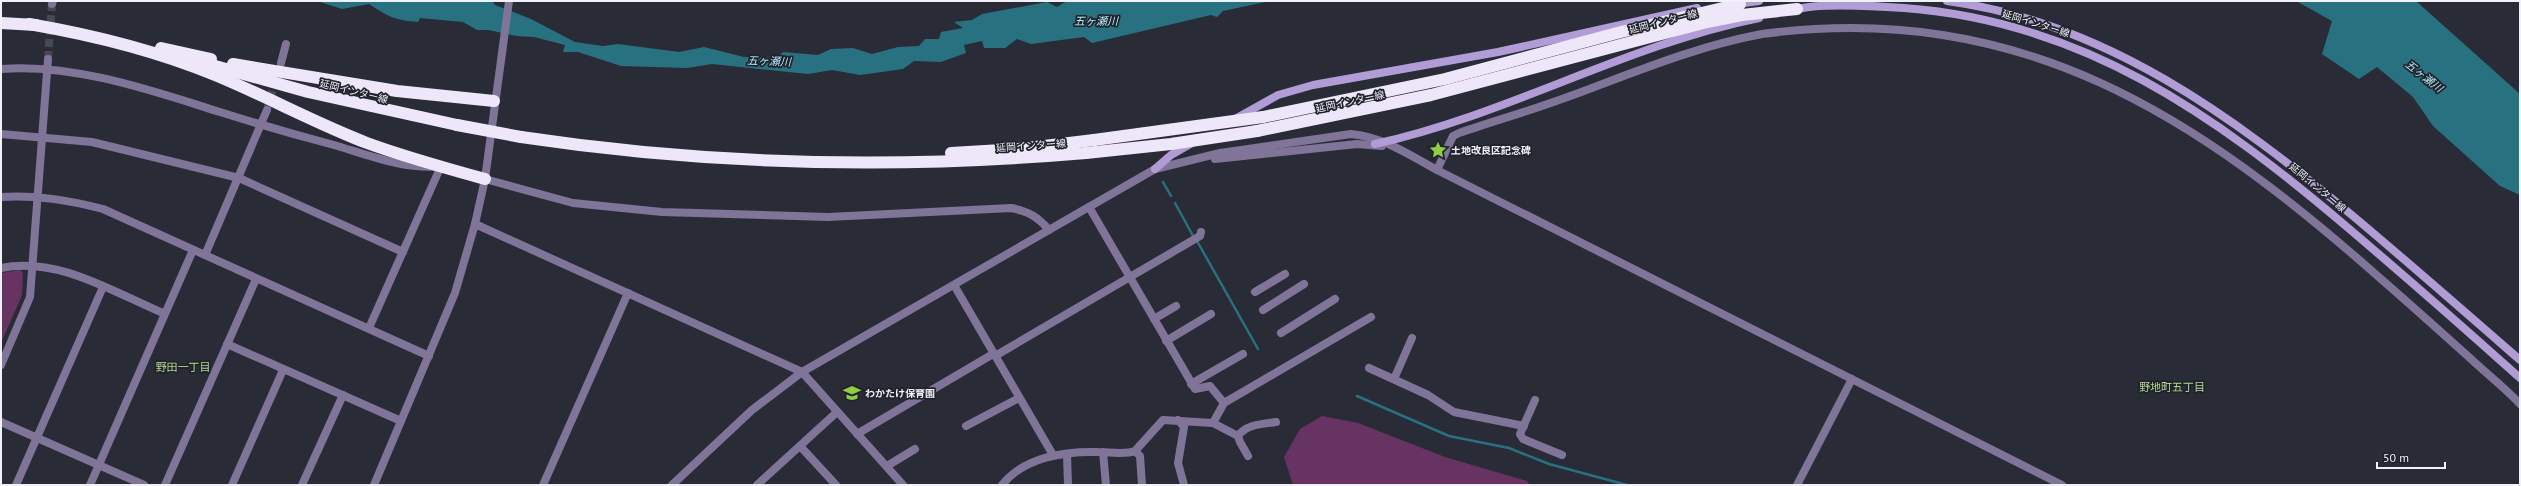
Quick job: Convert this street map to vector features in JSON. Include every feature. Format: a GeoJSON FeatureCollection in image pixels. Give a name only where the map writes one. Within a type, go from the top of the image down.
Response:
{"type":"FeatureCollection","features":[{"type":"Feature","properties":{"kind":"highway","name":"延岡インター線"},"geometry":{"type":"LineString","coordinates":[[706,156],[807,157],[959,153],[1094,140],[1263,117],[1445,79],[1621,32],[1740,4]]}},
{"type":"Feature","properties":{"kind":"highway","name":"延岡インター線"},"geometry":{"type":"LineString","coordinates":[[1,23],[78,29],[138,43],[308,92],[457,126],[521,137],[610,149],[706,156],[821,162],[893,162],[1017,159],[1171,144],[1257,131],[1355,112],[1452,90],[1707,22],[1742,15],[1798,9]]}},
{"type":"Feature","properties":{"kind":"highway"},"geometry":{"type":"LineString","coordinates":[[29,24],[98,37],[179,62],[260,95],[365,142],[485,179]]}},
{"type":"Feature","properties":{"kind":"highway"},"geometry":{"type":"LineString","coordinates":[[138,43],[258,70],[397,91],[494,101]]}},
{"type":"Feature","properties":{"kind":"main road","name":"延岡インター線"},"geometry":{"type":"LineString","coordinates":[[1740,4],[1759,1]]}},
{"type":"Feature","properties":{"kind":"main road","name":"延岡インター線"},"geometry":{"type":"LineString","coordinates":[[1947,1],[2001,11],[2078,36],[2144,66],[2178,86],[2249,132],[2323,191],[2520,360]]}},
{"type":"Feature","properties":{"kind":"main road"},"geometry":{"type":"LineString","coordinates":[[1156,169],[1172,155],[1278,95],[1293,90],[1498,52],[1669,14],[1718,5],[1740,4]]}},
{"type":"Feature","properties":{"kind":"main road","name":"延岡インター線"},"geometry":{"type":"LineString","coordinates":[[1798,9],[1880,6],[1956,14],[2035,33],[2105,61],[2141,78],[2204,116],[2272,165],[2392,265],[2520,378]]}},
{"type":"Feature","properties":{"kind":"main road"},"geometry":{"type":"LineString","coordinates":[[1375,144],[1443,127],[1651,47],[1725,26],[1798,9]]}},
{"type":"Feature","properties":{"kind":"street"},"geometry":{"type":"LineString","coordinates":[[374,485],[455,292],[476,224],[485,179],[496,85],[509,1]]}},
{"type":"Feature","properties":{"kind":"street"},"geometry":{"type":"LineString","coordinates":[[1437,170],[1453,136],[1459,133],[1572,95],[1657,62],[1760,34],[1852,23],[1939,28],[1971,34],[2037,51],[2090,71],[2118,85],[2212,142],[2312,218],[2520,404]]}},
{"type":"Feature","properties":{"kind":"street"},"geometry":{"type":"LineString","coordinates":[[281,63],[286,44]]}},
{"type":"Feature","properties":{"kind":"street"},"geometry":{"type":"LineString","coordinates":[[1,365],[29,303],[48,59]]}},
{"type":"Feature","properties":{"kind":"street"},"geometry":{"type":"LineString","coordinates":[[1,69],[47,71],[104,80],[154,92],[262,125],[422,168],[440,166],[369,328]]}},
{"type":"Feature","properties":{"kind":"street"},"geometry":{"type":"LineString","coordinates":[[205,255],[262,125],[267,110]]}},
{"type":"Feature","properties":{"kind":"street"},"geometry":{"type":"LineString","coordinates":[[1,134],[42,136],[92,142],[239,178],[403,252]]}},
{"type":"Feature","properties":{"kind":"street"},"geometry":{"type":"LineString","coordinates":[[672,485],[752,410],[802,372],[1156,169],[1220,153],[1321,137],[1351,134],[1369,136],[1386,142],[1437,170],[2062,485]]}},
{"type":"Feature","properties":{"kind":"street"},"geometry":{"type":"LineString","coordinates":[[1178,163],[1357,144],[1375,144],[1415,158]]}},
{"type":"Feature","properties":{"kind":"street"},"geometry":{"type":"LineString","coordinates":[[485,179],[572,203],[662,212],[828,217],[1011,208],[1024,210],[1039,218],[1049,230]]}},
{"type":"Feature","properties":{"kind":"street"},"geometry":{"type":"LineString","coordinates":[[1,197],[38,196],[66,199],[103,209],[429,356]]}},
{"type":"Feature","properties":{"kind":"street"},"geometry":{"type":"LineString","coordinates":[[1089,207],[1195,390],[1210,386],[1224,403]]}},
{"type":"Feature","properties":{"kind":"street"},"geometry":{"type":"LineString","coordinates":[[476,224],[802,372],[904,485]]}},
{"type":"Feature","properties":{"kind":"street"},"geometry":{"type":"LineString","coordinates":[[857,434],[1200,236],[1202,232]]}},
{"type":"Feature","properties":{"kind":"street"},"geometry":{"type":"LineString","coordinates":[[90,485],[163,313],[193,250]]}},
{"type":"Feature","properties":{"kind":"street"},"geometry":{"type":"LineString","coordinates":[[1,268],[32,265],[70,273],[163,313]]}},
{"type":"Feature","properties":{"kind":"street"},"geometry":{"type":"LineString","coordinates":[[1255,292],[1284,274]]}},
{"type":"Feature","properties":{"kind":"street"},"geometry":{"type":"LineString","coordinates":[[165,485],[256,279]]}},
{"type":"Feature","properties":{"kind":"street"},"geometry":{"type":"LineString","coordinates":[[1263,310],[1304,284]]}},
{"type":"Feature","properties":{"kind":"street"},"geometry":{"type":"LineString","coordinates":[[954,285],[1052,455]]}},
{"type":"Feature","properties":{"kind":"street"},"geometry":{"type":"LineString","coordinates":[[16,485],[103,287]]}},
{"type":"Feature","properties":{"kind":"street"},"geometry":{"type":"LineString","coordinates":[[543,485],[628,293]]}},
{"type":"Feature","properties":{"kind":"street"},"geometry":{"type":"LineString","coordinates":[[1280,333],[1335,299]]}},
{"type":"Feature","properties":{"kind":"street"},"geometry":{"type":"LineString","coordinates":[[1154,319],[1176,306]]}},
{"type":"Feature","properties":{"kind":"street"},"geometry":{"type":"LineString","coordinates":[[1166,341],[1211,314]]}},
{"type":"Feature","properties":{"kind":"street"},"geometry":{"type":"LineString","coordinates":[[1212,423],[1224,403],[1371,317]]}},
{"type":"Feature","properties":{"kind":"street"},"geometry":{"type":"LineString","coordinates":[[1394,379],[1412,338]]}},
{"type":"Feature","properties":{"kind":"street"},"geometry":{"type":"LineString","coordinates":[[227,344],[401,421]]}},
{"type":"Feature","properties":{"kind":"street"},"geometry":{"type":"LineString","coordinates":[[1191,384],[1243,354]]}},
{"type":"Feature","properties":{"kind":"street"},"geometry":{"type":"LineString","coordinates":[[1369,368],[1428,395],[1454,412],[1524,426]]}},
{"type":"Feature","properties":{"kind":"street"},"geometry":{"type":"LineString","coordinates":[[232,485],[284,370]]}},
{"type":"Feature","properties":{"kind":"street"},"geometry":{"type":"LineString","coordinates":[[1798,485],[1852,379]]}},
{"type":"Feature","properties":{"kind":"street"},"geometry":{"type":"LineString","coordinates":[[302,485],[342,395]]}},
{"type":"Feature","properties":{"kind":"street"},"geometry":{"type":"LineString","coordinates":[[966,426],[1019,398]]}},
{"type":"Feature","properties":{"kind":"street"},"geometry":{"type":"LineString","coordinates":[[1535,400],[1520,434],[1522,439],[1562,455]]}},
{"type":"Feature","properties":{"kind":"street"},"geometry":{"type":"LineString","coordinates":[[757,485],[837,412]]}},
{"type":"Feature","properties":{"kind":"street"},"geometry":{"type":"LineString","coordinates":[[1135,451],[1157,424],[1163,420],[1178,420],[1212,423],[1238,436],[1248,456]]}},
{"type":"Feature","properties":{"kind":"street"},"geometry":{"type":"LineString","coordinates":[[1178,420],[1184,427],[1178,463],[1184,485]]}},
{"type":"Feature","properties":{"kind":"street"},"geometry":{"type":"LineString","coordinates":[[1,422],[144,485]]}},
{"type":"Feature","properties":{"kind":"street"},"geometry":{"type":"LineString","coordinates":[[1238,436],[1247,428],[1276,422]]}},
{"type":"Feature","properties":{"kind":"street"},"geometry":{"type":"LineString","coordinates":[[800,446],[836,485]]}},
{"type":"Feature","properties":{"kind":"street"},"geometry":{"type":"LineString","coordinates":[[887,466],[915,449]]}},
{"type":"Feature","properties":{"kind":"street"},"geometry":{"type":"LineString","coordinates":[[1002,485],[1011,474],[1017,470],[1052,455],[1135,451],[1140,456],[1142,485]]}},
{"type":"Feature","properties":{"kind":"street"},"geometry":{"type":"LineString","coordinates":[[1103,452],[1106,485]]}},
{"type":"Feature","properties":{"kind":"street"},"geometry":{"type":"LineString","coordinates":[[1067,454],[1068,485]]}},
{"type":"Feature","properties":{"kind":"shaded area"},"geometry":{"type":"Polygon","coordinates":[[[20,270],[23,273],[22,295],[1,343],[1,273],[20,270]]]}},
{"type":"Feature","properties":{"kind":"shaded area"},"geometry":{"type":"Polygon","coordinates":[[[1322,416],[1358,423],[1445,457],[1527,481],[1530,485],[1293,485],[1284,457],[1300,429],[1322,416]]]}},
{"type":"Feature","properties":{"kind":"water","name":"五ヶ瀬川"},"geometry":{"type":"Polygon","coordinates":[[[317,1],[492,1],[495,5],[531,19],[575,42],[603,46],[618,44],[679,52],[704,47],[744,57],[777,58],[783,52],[818,55],[831,49],[853,48],[872,54],[898,47],[919,46],[925,39],[939,39],[941,32],[963,28],[954,22],[972,20],[982,14],[1047,2],[1057,7],[1067,1],[1270,1],[1223,11],[1217,17],[1211,15],[1092,43],[1084,37],[1031,44],[1017,39],[1005,48],[984,48],[982,41],[964,45],[966,53],[941,62],[914,61],[903,69],[860,75],[832,70],[808,74],[712,64],[687,68],[621,66],[578,52],[563,52],[565,45],[534,37],[517,36],[488,30],[477,30],[463,22],[420,18],[418,22],[397,19],[369,4],[342,9],[317,1]]]}},
{"type":"Feature","properties":{"kind":"water"},"geometry":{"type":"Polygon","coordinates":[[[2296,1],[2416,1],[2520,94],[2520,195],[2500,186],[2433,126],[2413,97],[2377,67],[2359,79],[2322,54],[2332,21],[2296,1]]]}},
{"type":"Feature","properties":{"kind":"waterway"},"geometry":{"type":"LineString","coordinates":[[1163,182],[1171,196]]}},
{"type":"Feature","properties":{"kind":"waterway"},"geometry":{"type":"LineString","coordinates":[[1175,203],[1193,236]]}},
{"type":"Feature","properties":{"kind":"waterway"},"geometry":{"type":"LineString","coordinates":[[1197,241],[1258,349]]}},
{"type":"Feature","properties":{"kind":"waterway"},"geometry":{"type":"LineString","coordinates":[[1357,396],[1449,436],[1509,448],[1549,464],[1627,485]]}},
{"type":"Feature","properties":{"kind":"tunnel"},"geometry":{"type":"LineString","coordinates":[[48,59],[52,4]]}},
{"type":"Feature","properties":{"kind":"tunnel"},"geometry":{"type":"LineString","coordinates":[[267,110],[276,78]]}},
{"type":"Feature","properties":{"kind":"place","name":"土地改良区記念碑"},"geometry":{"type":"Point","coordinates":[1438,150]}},
{"type":"Feature","properties":{"kind":"place","name":"わかたけ保育園"},"geometry":{"type":"Point","coordinates":[852,393]}},
{"type":"Feature","properties":{"kind":"district","name":"野田一丁目"},"geometry":{"type":"Point","coordinates":[183,367]}},
{"type":"Feature","properties":{"kind":"district","name":"野地町五丁目"},"geometry":{"type":"Point","coordinates":[2172,387]}}]}
